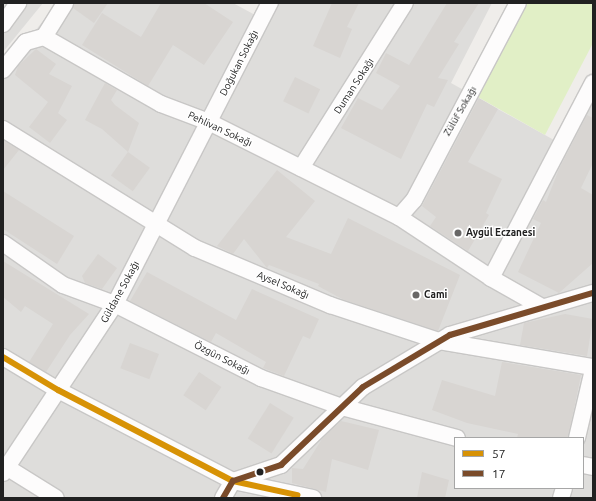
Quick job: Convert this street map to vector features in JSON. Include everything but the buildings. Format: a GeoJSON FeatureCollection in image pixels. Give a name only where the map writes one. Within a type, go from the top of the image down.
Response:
{"type":"FeatureCollection","features":[{"type":"Feature","properties":{"kind":"street"},"geometry":{"type":"LineString","coordinates":[[3,24],[18,3]]}},
{"type":"Feature","properties":{"kind":"street"},"geometry":{"type":"LineString","coordinates":[[3,70],[26,42],[44,36],[65,3]]}},
{"type":"Feature","properties":{"kind":"street","name":"Duman Sokağı"},"geometry":{"type":"LineString","coordinates":[[301,168],[405,3]]}},
{"type":"Feature","properties":{"kind":"street","name":"Zülüf Sokağı"},"geometry":{"type":"LineString","coordinates":[[399,217],[414,200],[518,3]]}},
{"type":"Feature","properties":{"kind":"street","name":"Doğukan Sokağı"},"geometry":{"type":"LineString","coordinates":[[208,122],[265,5]]}},
{"type":"Feature","properties":{"kind":"street","name":"Pehlivan Sokağı"},"geometry":{"type":"LineString","coordinates":[[44,36],[161,104],[208,122],[399,217],[491,278]]}},
{"type":"Feature","properties":{"kind":"street"},"geometry":{"type":"LineString","coordinates":[[542,307],[491,278],[593,83]]}},
{"type":"Feature","properties":{"kind":"street","name":"Güldane Sokağı"},"geometry":{"type":"LineString","coordinates":[[4,468],[115,304],[208,122]]}},
{"type":"Feature","properties":{"kind":"street","name":"Aysel Sokağı"},"geometry":{"type":"LineString","coordinates":[[3,129],[155,226],[195,248],[330,305],[439,341],[593,368]]}},
{"type":"Feature","properties":{"kind":"street","name":"Özgün Sokağı"},"geometry":{"type":"LineString","coordinates":[[3,243],[63,285],[115,304],[261,378],[342,407],[454,437]]}},
{"type":"Feature","properties":{"kind":"street"},"geometry":{"type":"LineString","coordinates":[[223,498],[233,481],[280,465],[363,387],[439,341],[450,335],[593,293]]}},
{"type":"Feature","properties":{"kind":"street"},"geometry":{"type":"LineString","coordinates":[[3,357],[58,390],[233,481],[313,498]]}},
{"type":"Feature","properties":{"kind":"street"},"geometry":{"type":"LineString","coordinates":[[577,437],[593,368]]}},
{"type":"Feature","properties":{"kind":"street"},"geometry":{"type":"LineString","coordinates":[[4,468],[56,498]]}},
{"type":"Feature","properties":{"kind":"shaded area"},"geometry":{"type":"Polygon","coordinates":[[[3,3],[43,3],[3,52],[3,3]]]}},
{"type":"Feature","properties":{"kind":"shaded area"},"geometry":{"type":"Polygon","coordinates":[[[57,3],[233,3],[268,22],[278,3],[492,3],[451,83],[563,145],[593,86],[593,498],[3,498],[3,72],[57,3]]]}},
{"type":"Feature","properties":{"kind":"green space"},"geometry":{"type":"Polygon","coordinates":[[[514,3],[593,3],[593,43],[545,135],[469,92],[514,3]]]}},
{"type":"Feature","properties":{"kind":"transit line","name":"17"},"geometry":{"type":"LineString","coordinates":[[223,498],[233,481],[281,465],[363,387],[450,335],[593,293]]}},
{"type":"Feature","properties":{"kind":"transit line","name":"57"},"geometry":{"type":"LineString","coordinates":[[3,357],[58,390],[233,481],[297,495]]}},
{"type":"Feature","properties":{"kind":"place","name":"Aygül Eczanesi"},"geometry":{"type":"Point","coordinates":[458,233]}},
{"type":"Feature","properties":{"kind":"place","name":"Cami"},"geometry":{"type":"Point","coordinates":[416,295]}}]}
